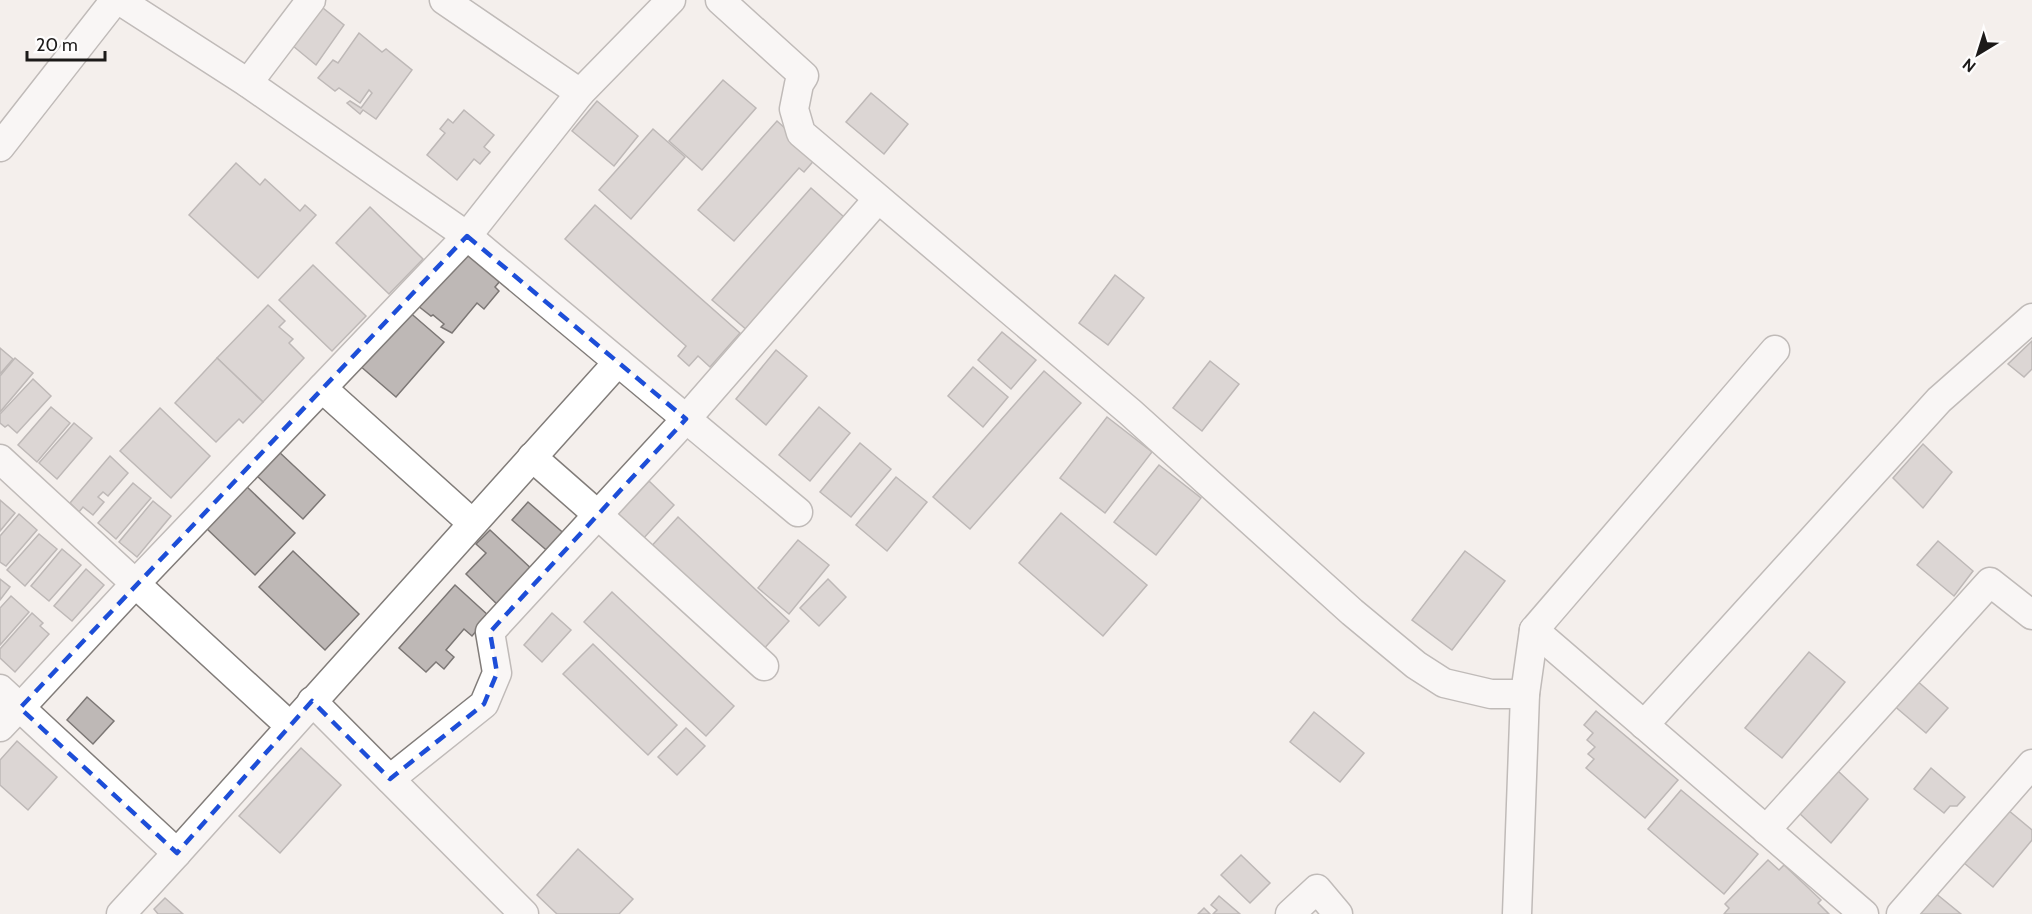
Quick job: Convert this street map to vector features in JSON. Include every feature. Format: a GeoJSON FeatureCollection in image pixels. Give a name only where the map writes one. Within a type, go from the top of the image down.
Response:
{"type":"FeatureCollection","features":[{"type":"Feature","properties":{"kind":"street"},"geometry":{"type":"LineString","coordinates":[[0,147],[117,0],[248,84],[467,236],[798,512]]}},
{"type":"Feature","properties":{"kind":"street"},"geometry":{"type":"LineString","coordinates":[[248,84],[311,0]]}},
{"type":"Feature","properties":{"kind":"street"},"geometry":{"type":"LineString","coordinates":[[444,0],[580,93]]}},
{"type":"Feature","properties":{"kind":"street"},"geometry":{"type":"LineString","coordinates":[[177,853],[7,708],[135,584],[467,236],[580,93],[671,0]]}},
{"type":"Feature","properties":{"kind":"street"},"geometry":{"type":"LineString","coordinates":[[720,0],[804,76],[799,84],[794,109],[801,133],[1130,412],[1352,612],[1416,665],[1444,683],[1491,694],[1526,693]]}},
{"type":"Feature","properties":{"kind":"street"},"geometry":{"type":"LineString","coordinates":[[390,779],[484,704],[497,672],[490,632],[686,419],[878,199]]}},
{"type":"Feature","properties":{"kind":"street"},"geometry":{"type":"LineString","coordinates":[[1644,724],[1939,400],[2032,318]]}},
{"type":"Feature","properties":{"kind":"street"},"geometry":{"type":"LineString","coordinates":[[1517,914],[1526,693],[1534,630],[1774,350]]}},
{"type":"Feature","properties":{"kind":"street"},"geometry":{"type":"LineString","coordinates":[[121,914],[618,362]]}},
{"type":"Feature","properties":{"kind":"street"},"geometry":{"type":"LineString","coordinates":[[322,388],[472,523]]}},
{"type":"Feature","properties":{"kind":"street"},"geometry":{"type":"LineString","coordinates":[[532,456],[764,666]]}},
{"type":"Feature","properties":{"kind":"street"},"geometry":{"type":"LineString","coordinates":[[0,459],[290,726]]}},
{"type":"Feature","properties":{"kind":"street"},"geometry":{"type":"LineString","coordinates":[[1766,830],[1990,582],[2032,615]]}},
{"type":"Feature","properties":{"kind":"street"},"geometry":{"type":"LineString","coordinates":[[1534,630],[1864,914]]}},
{"type":"Feature","properties":{"kind":"street"},"geometry":{"type":"LineString","coordinates":[[312,701],[524,914]]}},
{"type":"Feature","properties":{"kind":"street"},"geometry":{"type":"LineString","coordinates":[[1901,914],[2032,764]]}},
{"type":"Feature","properties":{"kind":"street"},"geometry":{"type":"LineString","coordinates":[[1290,914],[1317,889],[1338,914]]}},
{"type":"Feature","properties":{"kind":"highlighted area"},"geometry":{"type":"Polygon","coordinates":[[[467,236],[686,419],[490,632],[497,673],[484,704],[390,779],[312,701],[177,853],[20,708],[467,236]]]}},
{"type":"Feature","properties":{"kind":"building"},"geometry":{"type":"Polygon","coordinates":[[[318,4],[344,25],[316,65],[287,41],[318,4]]]}},
{"type":"Feature","properties":{"kind":"building"},"geometry":{"type":"Polygon","coordinates":[[[359,33],[382,52],[386,49],[412,70],[376,119],[363,110],[360,114],[347,103],[350,101],[361,108],[372,93],[369,90],[360,103],[339,88],[335,91],[318,78],[333,60],[338,63],[359,33]]]}},
{"type":"Feature","properties":{"kind":"building"},"geometry":{"type":"Polygon","coordinates":[[[723,80],[756,108],[702,170],[669,141],[723,80]]]}},
{"type":"Feature","properties":{"kind":"building"},"geometry":{"type":"Polygon","coordinates":[[[871,93],[908,124],[884,154],[846,122],[871,93]]]}},
{"type":"Feature","properties":{"kind":"building"},"geometry":{"type":"Polygon","coordinates":[[[597,101],[638,136],[614,166],[572,131],[597,101]]]}},
{"type":"Feature","properties":{"kind":"building"},"geometry":{"type":"Polygon","coordinates":[[[464,110],[494,135],[484,147],[490,152],[480,164],[474,159],[457,180],[427,155],[445,133],[440,129],[448,119],[453,123],[464,110]]]}},
{"type":"Feature","properties":{"kind":"building"},"geometry":{"type":"Polygon","coordinates":[[[777,121],[817,157],[804,172],[799,168],[734,241],[698,210],[777,121]]]}},
{"type":"Feature","properties":{"kind":"building"},"geometry":{"type":"Polygon","coordinates":[[[653,129],[685,157],[631,219],[599,190],[653,129]]]}},
{"type":"Feature","properties":{"kind":"building"},"geometry":{"type":"Polygon","coordinates":[[[236,163],[260,185],[265,179],[300,211],[305,205],[316,215],[258,278],[189,215],[236,163]]]}},
{"type":"Feature","properties":{"kind":"building"},"geometry":{"type":"Polygon","coordinates":[[[811,188],[852,224],[748,331],[712,300],[811,188]]]}},
{"type":"Feature","properties":{"kind":"building"},"geometry":{"type":"Polygon","coordinates":[[[595,205],[740,333],[710,367],[698,356],[689,366],[678,356],[686,346],[565,239],[595,205]]]}},
{"type":"Feature","properties":{"kind":"building"},"geometry":{"type":"Polygon","coordinates":[[[370,207],[423,259],[389,294],[336,243],[370,207]]]}},
{"type":"Feature","properties":{"kind":"building"},"geometry":{"type":"Polygon","coordinates":[[[464,241],[506,274],[495,287],[499,291],[484,309],[477,303],[452,333],[441,327],[444,324],[433,315],[431,316],[413,302],[464,241]]]}},
{"type":"Feature","properties":{"kind":"building"},"geometry":{"type":"Polygon","coordinates":[[[313,265],[366,316],[332,351],[279,300],[313,265]]]}},
{"type":"Feature","properties":{"kind":"building"},"geometry":{"type":"Polygon","coordinates":[[[1115,275],[1144,298],[1108,345],[1079,323],[1115,275]]]}},
{"type":"Feature","properties":{"kind":"building"},"geometry":{"type":"Polygon","coordinates":[[[268,305],[285,321],[279,327],[293,339],[289,343],[304,358],[263,402],[217,358],[268,305]]]}},
{"type":"Feature","properties":{"kind":"building"},"geometry":{"type":"Polygon","coordinates":[[[407,310],[444,342],[396,397],[359,365],[407,310]]]}},
{"type":"Feature","properties":{"kind":"building"},"geometry":{"type":"Polygon","coordinates":[[[1002,332],[1036,360],[1011,389],[978,360],[1002,332]]]}},
{"type":"Feature","properties":{"kind":"building"},"geometry":{"type":"Polygon","coordinates":[[[2032,341],[2032,369],[2024,377],[2008,364],[2032,341]]]}},
{"type":"Feature","properties":{"kind":"building"},"geometry":{"type":"Polygon","coordinates":[[[0,348],[13,359],[0,374],[0,348]]]}},
{"type":"Feature","properties":{"kind":"building"},"geometry":{"type":"Polygon","coordinates":[[[776,350],[807,376],[766,425],[736,399],[776,350]]]}},
{"type":"Feature","properties":{"kind":"building"},"geometry":{"type":"Polygon","coordinates":[[[15,358],[33,373],[0,412],[0,376],[15,358]]]}},
{"type":"Feature","properties":{"kind":"building"},"geometry":{"type":"Polygon","coordinates":[[[217,358],[263,402],[243,423],[239,419],[216,442],[175,403],[217,358]]]}},
{"type":"Feature","properties":{"kind":"building"},"geometry":{"type":"Polygon","coordinates":[[[1210,361],[1239,384],[1202,431],[1173,408],[1210,361]]]}},
{"type":"Feature","properties":{"kind":"building"},"geometry":{"type":"Polygon","coordinates":[[[973,367],[1008,397],[983,427],[948,396],[973,367]]]}},
{"type":"Feature","properties":{"kind":"building"},"geometry":{"type":"Polygon","coordinates":[[[1044,371],[1081,403],[970,529],[933,497],[1044,371]]]}},
{"type":"Feature","properties":{"kind":"building"},"geometry":{"type":"Polygon","coordinates":[[[33,379],[51,396],[17,433],[8,425],[5,427],[0,423],[0,414],[33,379]]]}},
{"type":"Feature","properties":{"kind":"building"},"geometry":{"type":"Polygon","coordinates":[[[51,407],[70,423],[37,462],[18,445],[51,407]]]}},
{"type":"Feature","properties":{"kind":"building"},"geometry":{"type":"Polygon","coordinates":[[[819,407],[850,433],[810,481],[779,455],[819,407]]]}},
{"type":"Feature","properties":{"kind":"building"},"geometry":{"type":"Polygon","coordinates":[[[160,408],[210,456],[171,498],[120,451],[160,408]]]}},
{"type":"Feature","properties":{"kind":"building"},"geometry":{"type":"Polygon","coordinates":[[[1107,417],[1152,452],[1105,513],[1060,478],[1107,417]]]}},
{"type":"Feature","properties":{"kind":"building"},"geometry":{"type":"Polygon","coordinates":[[[74,423],[92,438],[57,479],[39,463],[74,423]]]}},
{"type":"Feature","properties":{"kind":"building"},"geometry":{"type":"Polygon","coordinates":[[[860,443],[891,469],[851,517],[820,492],[860,443]]]}},
{"type":"Feature","properties":{"kind":"building"},"geometry":{"type":"Polygon","coordinates":[[[1923,444],[1952,472],[1923,508],[1893,478],[1923,444]]]}},
{"type":"Feature","properties":{"kind":"building"},"geometry":{"type":"Polygon","coordinates":[[[278,451],[325,495],[303,519],[256,475],[278,451]]]}},
{"type":"Feature","properties":{"kind":"building"},"geometry":{"type":"Polygon","coordinates":[[[110,456],[128,473],[108,496],[103,492],[98,497],[104,502],[93,515],[83,507],[79,512],[70,503],[110,456]]]}},
{"type":"Feature","properties":{"kind":"building"},"geometry":{"type":"Polygon","coordinates":[[[1159,465],[1201,498],[1156,555],[1114,522],[1159,465]]]}},
{"type":"Feature","properties":{"kind":"building"},"geometry":{"type":"Polygon","coordinates":[[[896,477],[927,502],[887,551],[856,525],[896,477]]]}},
{"type":"Feature","properties":{"kind":"building"},"geometry":{"type":"Polygon","coordinates":[[[649,481],[674,505],[642,540],[616,516],[649,481]]]}},
{"type":"Feature","properties":{"kind":"building"},"geometry":{"type":"Polygon","coordinates":[[[133,483],[151,498],[116,539],[98,523],[133,483]]]}},
{"type":"Feature","properties":{"kind":"building"},"geometry":{"type":"Polygon","coordinates":[[[245,485],[295,533],[255,575],[205,527],[245,485]]]}},
{"type":"Feature","properties":{"kind":"building"},"geometry":{"type":"Polygon","coordinates":[[[0,500],[15,513],[0,531],[0,500]]]}},
{"type":"Feature","properties":{"kind":"building"},"geometry":{"type":"Polygon","coordinates":[[[153,501],[171,516],[137,557],[119,542],[153,501]]]}},
{"type":"Feature","properties":{"kind":"building"},"geometry":{"type":"Polygon","coordinates":[[[528,502],[568,537],[552,555],[512,520],[528,502]]]}},
{"type":"Feature","properties":{"kind":"building"},"geometry":{"type":"Polygon","coordinates":[[[1061,513],[1147,585],[1103,636],[1019,563],[1061,513]]]}},
{"type":"Feature","properties":{"kind":"building"},"geometry":{"type":"Polygon","coordinates":[[[19,514],[37,530],[6,566],[0,562],[0,536],[19,514]]]}},
{"type":"Feature","properties":{"kind":"building"},"geometry":{"type":"Polygon","coordinates":[[[678,517],[789,621],[760,653],[648,550],[678,517]]]}},
{"type":"Feature","properties":{"kind":"building"},"geometry":{"type":"Polygon","coordinates":[[[490,530],[536,573],[502,609],[466,574],[486,553],[476,544],[490,530]]]}},
{"type":"Feature","properties":{"kind":"building"},"geometry":{"type":"Polygon","coordinates":[[[39,534],[57,549],[25,586],[7,570],[39,534]]]}},
{"type":"Feature","properties":{"kind":"building"},"geometry":{"type":"Polygon","coordinates":[[[798,540],[829,565],[789,614],[758,588],[798,540]]]}},
{"type":"Feature","properties":{"kind":"building"},"geometry":{"type":"Polygon","coordinates":[[[1938,541],[1973,571],[1954,596],[1917,565],[1938,541]]]}},
{"type":"Feature","properties":{"kind":"building"},"geometry":{"type":"Polygon","coordinates":[[[62,549],[81,565],[49,601],[31,586],[62,549]]]}},
{"type":"Feature","properties":{"kind":"building"},"geometry":{"type":"Polygon","coordinates":[[[293,551],[359,614],[325,650],[259,587],[293,551]]]}},
{"type":"Feature","properties":{"kind":"building"},"geometry":{"type":"Polygon","coordinates":[[[1465,551],[1505,581],[1452,650],[1412,620],[1465,551]]]}},
{"type":"Feature","properties":{"kind":"building"},"geometry":{"type":"Polygon","coordinates":[[[86,569],[104,585],[72,621],[54,606],[86,569]]]}},
{"type":"Feature","properties":{"kind":"building"},"geometry":{"type":"Polygon","coordinates":[[[0,579],[10,587],[0,600],[0,579]]]}},
{"type":"Feature","properties":{"kind":"building"},"geometry":{"type":"Polygon","coordinates":[[[828,579],[846,597],[819,626],[800,608],[828,579]]]}},
{"type":"Feature","properties":{"kind":"building"},"geometry":{"type":"Polygon","coordinates":[[[455,585],[489,616],[472,636],[464,629],[446,650],[454,657],[444,669],[436,662],[426,672],[399,648],[455,585]]]}},
{"type":"Feature","properties":{"kind":"building"},"geometry":{"type":"Polygon","coordinates":[[[612,592],[734,706],[706,736],[584,622],[612,592]]]}},
{"type":"Feature","properties":{"kind":"building"},"geometry":{"type":"Polygon","coordinates":[[[11,596],[29,612],[0,645],[0,608],[11,596]]]}},
{"type":"Feature","properties":{"kind":"building"},"geometry":{"type":"Polygon","coordinates":[[[32,613],[43,623],[40,626],[49,634],[15,672],[0,658],[0,649],[32,613]]]}},
{"type":"Feature","properties":{"kind":"building"},"geometry":{"type":"Polygon","coordinates":[[[552,613],[571,630],[542,662],[524,645],[552,613]]]}},
{"type":"Feature","properties":{"kind":"building"},"geometry":{"type":"Polygon","coordinates":[[[593,644],[677,725],[648,755],[563,674],[593,644]]]}},
{"type":"Feature","properties":{"kind":"building"},"geometry":{"type":"Polygon","coordinates":[[[1809,652],[1845,682],[1782,758],[1745,728],[1809,652]]]}},
{"type":"Feature","properties":{"kind":"building"},"geometry":{"type":"Polygon","coordinates":[[[1915,679],[1948,708],[1926,733],[1892,704],[1915,679]]]}},
{"type":"Feature","properties":{"kind":"building"},"geometry":{"type":"Polygon","coordinates":[[[87,697],[114,721],[93,744],[67,720],[87,697]]]}},
{"type":"Feature","properties":{"kind":"building"},"geometry":{"type":"Polygon","coordinates":[[[1596,711],[1678,780],[1645,818],[1586,768],[1594,759],[1588,754],[1595,747],[1587,740],[1593,733],[1584,725],[1596,711]]]}},
{"type":"Feature","properties":{"kind":"building"},"geometry":{"type":"Polygon","coordinates":[[[1314,712],[1364,753],[1340,782],[1290,742],[1314,712]]]}},
{"type":"Feature","properties":{"kind":"building"},"geometry":{"type":"Polygon","coordinates":[[[686,728],[705,746],[677,775],[658,757],[686,728]]]}},
{"type":"Feature","properties":{"kind":"building"},"geometry":{"type":"Polygon","coordinates":[[[17,741],[57,777],[28,810],[0,785],[0,760],[17,741]]]}},
{"type":"Feature","properties":{"kind":"building"},"geometry":{"type":"Polygon","coordinates":[[[301,748],[341,785],[280,853],[239,816],[301,748]]]}},
{"type":"Feature","properties":{"kind":"building"},"geometry":{"type":"Polygon","coordinates":[[[1931,768],[1965,797],[1957,806],[1950,806],[1944,813],[1914,789],[1931,768]]]}},
{"type":"Feature","properties":{"kind":"building"},"geometry":{"type":"Polygon","coordinates":[[[1838,771],[1868,799],[1831,843],[1798,812],[1838,771]]]}},
{"type":"Feature","properties":{"kind":"building"},"geometry":{"type":"Polygon","coordinates":[[[1681,790],[1758,854],[1724,894],[1648,829],[1681,790]]]}},
{"type":"Feature","properties":{"kind":"building"},"geometry":{"type":"Polygon","coordinates":[[[2002,805],[2032,830],[2032,840],[1993,887],[1958,858],[2002,805]]]}},
{"type":"Feature","properties":{"kind":"building"},"geometry":{"type":"Polygon","coordinates":[[[578,849],[633,899],[619,914],[557,914],[537,895],[578,849]]]}},
{"type":"Feature","properties":{"kind":"building"},"geometry":{"type":"Polygon","coordinates":[[[1241,855],[1270,883],[1250,903],[1221,875],[1241,855]]]}},
{"type":"Feature","properties":{"kind":"building"},"geometry":{"type":"Polygon","coordinates":[[[1768,860],[1779,870],[1784,865],[1821,900],[1818,903],[1829,914],[1724,914],[1729,908],[1725,904],[1768,860]]]}},
{"type":"Feature","properties":{"kind":"building"},"geometry":{"type":"Polygon","coordinates":[[[1934,892],[1961,914],[1917,914],[1934,892]]]}},
{"type":"Feature","properties":{"kind":"building"},"geometry":{"type":"Polygon","coordinates":[[[1219,896],[1240,914],[1213,914],[1217,910],[1211,905],[1219,896]]]}},
{"type":"Feature","properties":{"kind":"building"},"geometry":{"type":"Polygon","coordinates":[[[165,898],[183,914],[158,914],[154,909],[165,898]]]}},
{"type":"Feature","properties":{"kind":"building"},"geometry":{"type":"Polygon","coordinates":[[[1204,908],[1210,914],[1198,914],[1204,908]]]}}]}
